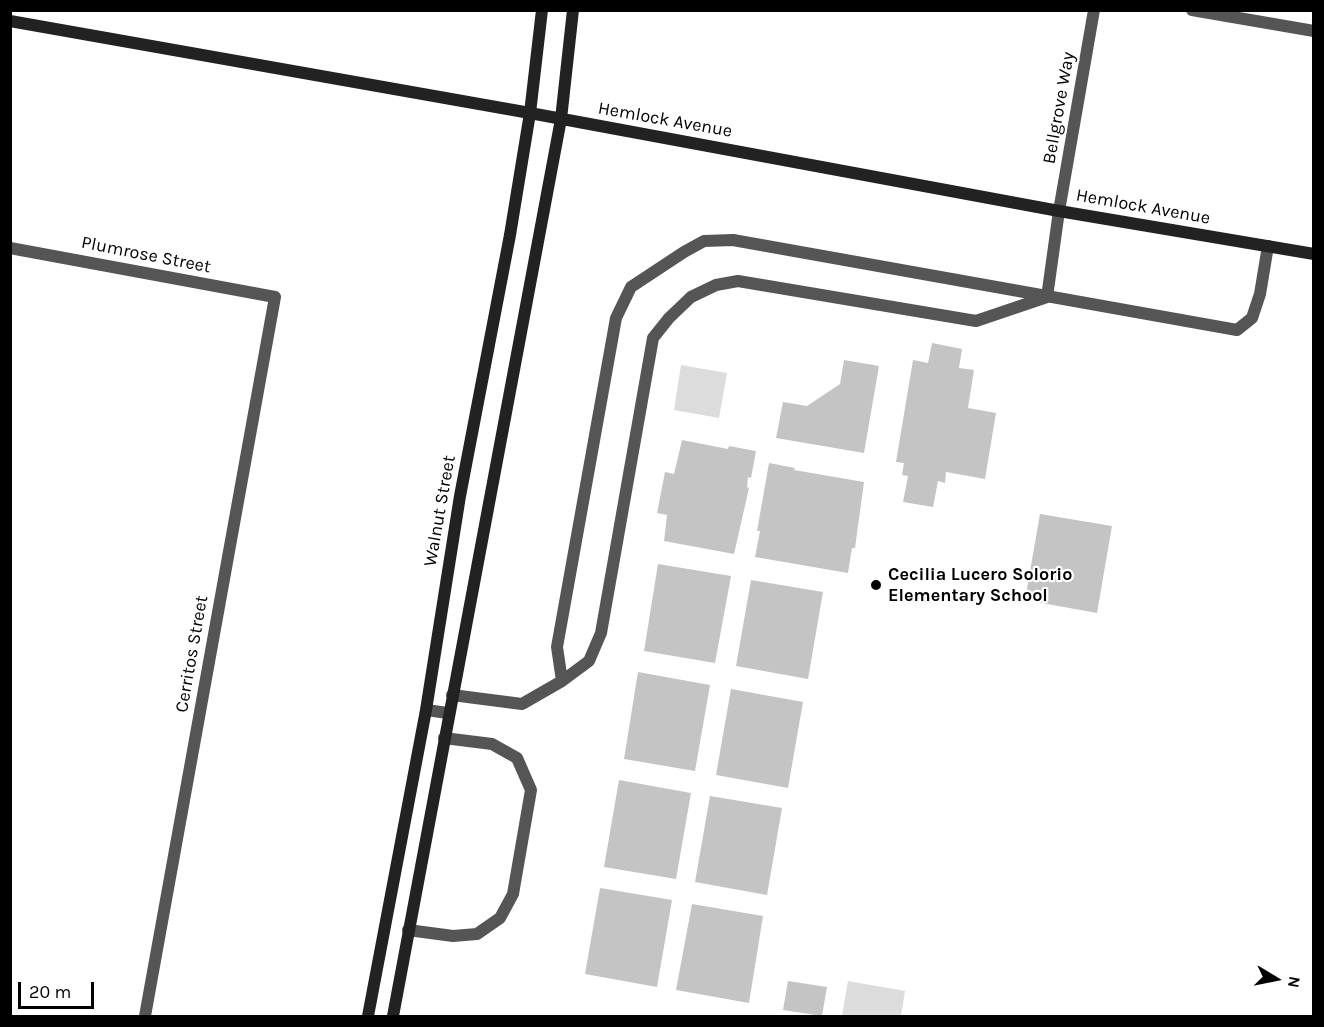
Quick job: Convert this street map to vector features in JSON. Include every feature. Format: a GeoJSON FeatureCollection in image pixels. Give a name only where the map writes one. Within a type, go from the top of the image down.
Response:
{"type":"FeatureCollection","features":[{"type":"Feature","properties":{"kind":"street","name":"Walnut Street"},"geometry":{"type":"LineString","coordinates":[[368,1017],[426,710],[460,496],[510,235],[530,113],[542,10]]}},
{"type":"Feature","properties":{"kind":"street"},"geometry":{"type":"LineString","coordinates":[[393,1017],[448,713],[561,119],[573,10]]}},
{"type":"Feature","properties":{"kind":"street","name":"Bellgrove Way"},"geometry":{"type":"LineString","coordinates":[[1047,297],[1059,211],[1094,10]]}},
{"type":"Feature","properties":{"kind":"street"},"geometry":{"type":"LineString","coordinates":[[1192,10],[1314,31]]}},
{"type":"Feature","properties":{"kind":"street","name":"Hemlock Avenue"},"geometry":{"type":"LineString","coordinates":[[10,21],[530,113],[1059,211],[1314,254]]}},
{"type":"Feature","properties":{"kind":"street"},"geometry":{"type":"LineString","coordinates":[[562,681],[556,647],[616,318],[631,287],[704,241],[733,240],[1237,330],[1252,318],[1260,294],[1268,246]]}},
{"type":"Feature","properties":{"kind":"street","name":"Plumrose Street"},"geometry":{"type":"LineString","coordinates":[[10,248],[275,297]]}},
{"type":"Feature","properties":{"kind":"street"},"geometry":{"type":"LineString","coordinates":[[452,695],[522,704],[562,681],[589,661],[601,633],[653,338],[669,318],[691,297],[716,285],[738,281],[976,321],[1047,297]]}},
{"type":"Feature","properties":{"kind":"street","name":"Cerritos Street"},"geometry":{"type":"LineString","coordinates":[[146,1017],[275,297]]}},
{"type":"Feature","properties":{"kind":"street"},"geometry":{"type":"LineString","coordinates":[[426,710],[448,713]]}},
{"type":"Feature","properties":{"kind":"street"},"geometry":{"type":"LineString","coordinates":[[408,930],[453,936],[477,934],[500,918],[513,894],[531,790],[517,758],[492,744],[444,738]]}},
{"type":"Feature","properties":{"kind":"shaded area"},"geometry":{"type":"Polygon","coordinates":[[[681,365],[727,373],[719,418],[674,410],[681,365]]]}},
{"type":"Feature","properties":{"kind":"shaded area"},"geometry":{"type":"Polygon","coordinates":[[[848,981],[905,991],[901,1016],[842,1016],[848,981]]]}},
{"type":"Feature","properties":{"kind":"building"},"geometry":{"type":"Polygon","coordinates":[[[932,343],[962,349],[959,368],[974,370],[968,408],[996,413],[985,479],[946,472],[945,483],[938,481],[933,507],[903,502],[908,476],[902,475],[904,463],[896,462],[913,360],[928,363],[932,343]]]}},
{"type":"Feature","properties":{"kind":"building"},"geometry":{"type":"Polygon","coordinates":[[[844,360],[879,366],[864,453],[776,438],[783,402],[807,406],[840,384],[844,360]]]}},
{"type":"Feature","properties":{"kind":"building"},"geometry":{"type":"Polygon","coordinates":[[[682,440],[728,449],[729,446],[756,451],[751,478],[748,477],[747,487],[749,488],[734,554],[664,541],[667,515],[657,513],[665,472],[674,474],[682,440]]]}},
{"type":"Feature","properties":{"kind":"building"},"geometry":{"type":"Polygon","coordinates":[[[769,463],[795,468],[794,470],[864,482],[855,548],[852,548],[848,573],[755,557],[760,531],[757,531],[769,463]]]}},
{"type":"Feature","properties":{"kind":"building"},"geometry":{"type":"Polygon","coordinates":[[[1040,514],[1112,526],[1097,613],[1025,600],[1040,514]]]}},
{"type":"Feature","properties":{"kind":"building"},"geometry":{"type":"Polygon","coordinates":[[[658,564],[731,576],[715,663],[644,651],[658,564]]]}},
{"type":"Feature","properties":{"kind":"building"},"geometry":{"type":"Polygon","coordinates":[[[751,580],[823,592],[808,679],[736,666],[751,580]]]}},
{"type":"Feature","properties":{"kind":"building"},"geometry":{"type":"Polygon","coordinates":[[[638,672],[710,685],[695,771],[624,759],[638,672]]]}},
{"type":"Feature","properties":{"kind":"building"},"geometry":{"type":"Polygon","coordinates":[[[731,689],[803,702],[788,788],[716,775],[731,689]]]}},
{"type":"Feature","properties":{"kind":"building"},"geometry":{"type":"Polygon","coordinates":[[[619,780],[691,793],[676,879],[604,867],[619,780]]]}},
{"type":"Feature","properties":{"kind":"building"},"geometry":{"type":"Polygon","coordinates":[[[710,796],[782,808],[767,895],[695,882],[710,796]]]}},
{"type":"Feature","properties":{"kind":"building"},"geometry":{"type":"Polygon","coordinates":[[[600,888],[672,900],[657,987],[585,974],[600,888]]]}},
{"type":"Feature","properties":{"kind":"building"},"geometry":{"type":"Polygon","coordinates":[[[692,904],[763,916],[749,1003],[676,990],[692,904]]]}},
{"type":"Feature","properties":{"kind":"building"},"geometry":{"type":"Polygon","coordinates":[[[788,981],[827,987],[822,1016],[783,1010],[788,981]]]}},
{"type":"Feature","properties":{"kind":"place","name":"Cecilia Lucero Solorio Elementary School"},"geometry":{"type":"Point","coordinates":[876,585]}}]}
